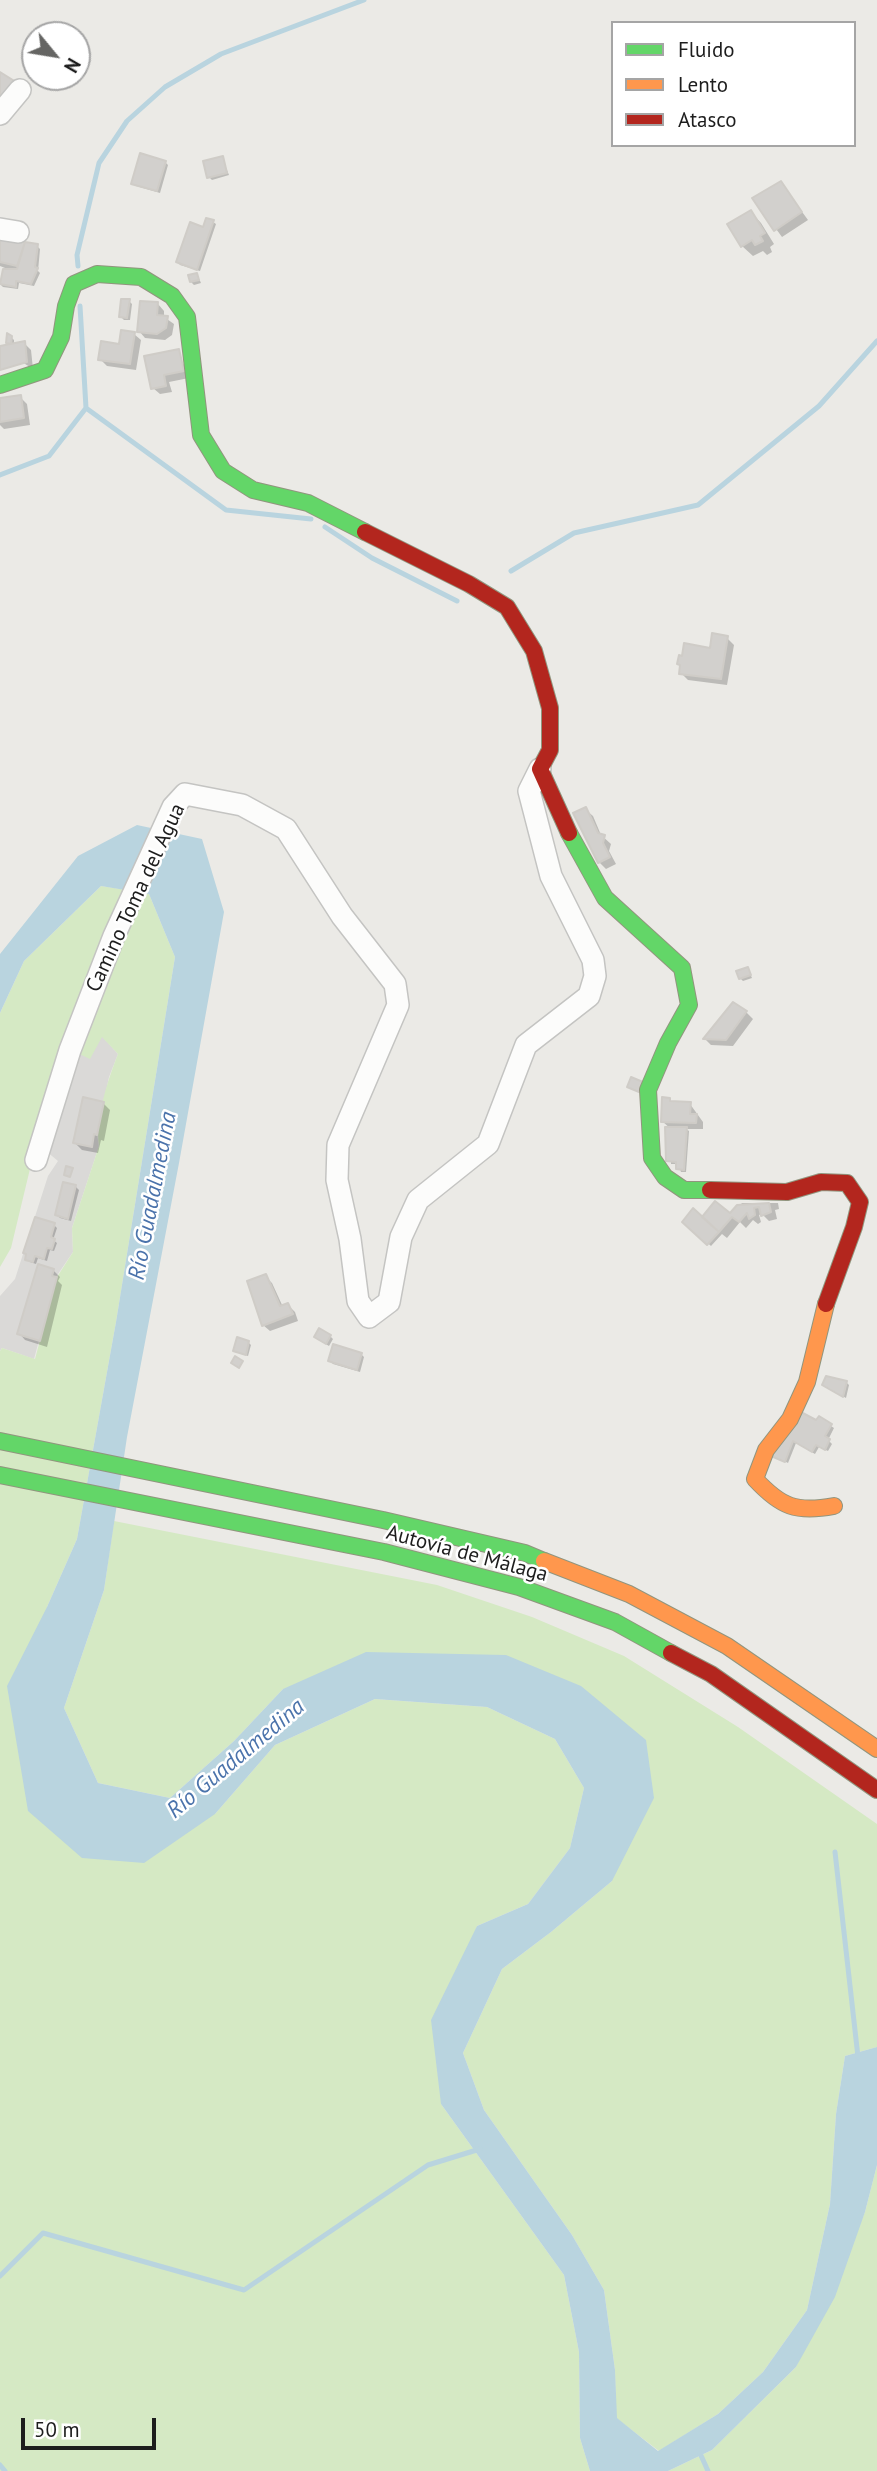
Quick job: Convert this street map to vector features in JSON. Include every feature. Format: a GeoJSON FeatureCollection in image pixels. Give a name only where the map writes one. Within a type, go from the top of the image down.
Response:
{"type":"FeatureCollection","features":[{"type":"Feature","properties":{"kind":"main road"},"geometry":{"type":"LineString","coordinates":[[0,385],[45,370],[61,337],[66,306],[74,284],[97,274],[141,277],[172,296],[187,317],[201,435],[223,471],[253,490],[308,503],[469,584],[507,607],[534,651],[550,708],[550,750],[540,769],[572,839],[605,898],[682,968],[689,1005],[668,1043],[648,1090],[652,1158],[665,1177],[684,1190],[787,1192],[821,1182],[847,1183],[860,1202],[855,1227],[827,1299],[807,1382],[790,1419],[766,1450],[755,1479],[772,1498],[798,1511],[834,1506]]}},
{"type":"Feature","properties":{"kind":"main road","name":"Autovía de Málaga"},"geometry":{"type":"LineString","coordinates":[[0,1441],[383,1520],[525,1553],[629,1594],[727,1646],[877,1749]]}},
{"type":"Feature","properties":{"kind":"main road","name":"Autovía de Málaga"},"geometry":{"type":"LineString","coordinates":[[0,1475],[384,1552],[519,1587],[615,1622],[711,1674],[877,1790]]}},
{"type":"Feature","properties":{"kind":"street"},"geometry":{"type":"LineString","coordinates":[[0,114],[20,90]]}},
{"type":"Feature","properties":{"kind":"street","name":"Camino Toma del Agua"},"geometry":{"type":"LineString","coordinates":[[36,1160],[70,1050],[114,936],[173,807],[185,794],[242,805],[286,829],[342,916],[395,984],[398,1005],[338,1145],[337,1180],[350,1238],[358,1301],[369,1317],[389,1302],[401,1237],[418,1200],[488,1144],[526,1045],[589,996],[596,976],[593,960],[551,876],[528,791],[540,769]]}},
{"type":"Feature","properties":{"kind":"shaded area"},"geometry":{"type":"Polygon","coordinates":[[[102,1036],[118,1054],[109,1077],[97,1135],[99,1146],[72,1228],[73,1252],[56,1277],[34,1359],[2,1348],[0,1351],[0,1296],[15,1279],[48,1176],[58,1161],[46,1151],[55,1135],[52,1134],[77,1053],[102,1036]]]}},
{"type":"Feature","properties":{"kind":"green space"},"geometry":{"type":"Polygon","coordinates":[[[101,886],[127,890],[35,1148],[11,1248],[0,1267],[0,1013],[24,961],[101,886]]]}},
{"type":"Feature","properties":{"kind":"green space"},"geometry":{"type":"Polygon","coordinates":[[[142,893],[149,894],[175,957],[116,1322],[77,1539],[47,1607],[28,1811],[215,1814],[275,1745],[375,1699],[487,1707],[555,1739],[584,1788],[570,1848],[528,1904],[477,1926],[441,2104],[564,2275],[579,2352],[580,2438],[590,2471],[0,2471],[0,1351],[2,1348],[35,1359],[57,1277],[73,1252],[72,1228],[99,1146],[101,1112],[118,1054],[102,1037],[90,1059],[77,1053],[142,893]]]}},
{"type":"Feature","properties":{"kind":"green space"},"geometry":{"type":"Polygon","coordinates":[[[114,1521],[437,1585],[532,1617],[624,1656],[738,1727],[877,1824],[877,2047],[845,2056],[836,2114],[830,2204],[807,2310],[763,2372],[718,2414],[659,2451],[616,2418],[615,2370],[604,2290],[572,2235],[484,2110],[463,2053],[502,1969],[612,1881],[581,1686],[283,1689],[234,1741],[170,1798],[98,1783],[64,1708],[104,1590],[114,1521]]]}},
{"type":"Feature","properties":{"kind":"green space"},"geometry":{"type":"Polygon","coordinates":[[[877,2165],[877,2471],[668,2471],[712,2450],[796,2367],[865,2212],[877,2165]]]}},
{"type":"Feature","properties":{"kind":"water","name":"Río Guadalmedina"},"geometry":{"type":"Polygon","coordinates":[[[137,825],[202,839],[224,912],[127,1437],[104,1590],[64,1708],[98,1783],[170,1798],[234,1741],[283,1689],[366,1652],[506,1655],[581,1686],[646,1740],[654,1798],[612,1881],[502,1969],[463,2053],[484,2110],[572,2235],[604,2290],[615,2370],[617,2418],[658,2451],[718,2414],[763,2372],[807,2310],[830,2204],[836,2114],[845,2056],[877,2047],[877,2165],[865,2212],[835,2297],[796,2367],[712,2450],[668,2471],[590,2471],[580,2438],[579,2352],[564,2275],[441,2104],[431,2020],[477,1926],[528,1904],[570,1848],[584,1788],[555,1739],[487,1707],[375,1699],[275,1745],[215,1814],[144,1863],[82,1858],[28,1811],[7,1686],[47,1607],[77,1539],[116,1322],[175,957],[149,894],[101,886],[24,961],[0,1013],[0,954],[78,856],[137,825]]]}},
{"type":"Feature","properties":{"kind":"building"},"geometry":{"type":"Polygon","coordinates":[[[0,72],[16,82],[0,103],[0,72]]]}},
{"type":"Feature","properties":{"kind":"building"},"geometry":{"type":"Polygon","coordinates":[[[140,153],[166,161],[157,191],[131,184],[140,153]]]}},
{"type":"Feature","properties":{"kind":"building"},"geometry":{"type":"Polygon","coordinates":[[[223,156],[227,173],[207,178],[203,161],[223,156]]]}},
{"type":"Feature","properties":{"kind":"building"},"geometry":{"type":"Polygon","coordinates":[[[781,181],[802,212],[774,231],[752,198],[781,181]]]}},
{"type":"Feature","properties":{"kind":"building"},"geometry":{"type":"Polygon","coordinates":[[[751,210],[765,233],[760,236],[763,241],[755,245],[752,240],[741,247],[727,224],[751,210]]]}},
{"type":"Feature","properties":{"kind":"building"},"geometry":{"type":"Polygon","coordinates":[[[206,218],[214,220],[197,270],[176,262],[190,222],[203,227],[206,218]]]}},
{"type":"Feature","properties":{"kind":"building"},"geometry":{"type":"Polygon","coordinates":[[[0,236],[25,242],[17,266],[0,262],[0,236]]]}},
{"type":"Feature","properties":{"kind":"building"},"geometry":{"type":"Polygon","coordinates":[[[25,242],[38,244],[35,267],[38,268],[31,284],[16,281],[16,287],[0,284],[3,269],[17,269],[25,242]]]}},
{"type":"Feature","properties":{"kind":"building"},"geometry":{"type":"Polygon","coordinates":[[[197,273],[199,280],[190,282],[188,275],[197,273]]]}},
{"type":"Feature","properties":{"kind":"building"},"geometry":{"type":"Polygon","coordinates":[[[121,299],[130,299],[127,318],[119,317],[121,299]]]}},
{"type":"Feature","properties":{"kind":"building"},"geometry":{"type":"Polygon","coordinates":[[[140,301],[158,302],[157,315],[168,316],[166,328],[157,334],[137,332],[140,301]]]}},
{"type":"Feature","properties":{"kind":"building"},"geometry":{"type":"Polygon","coordinates":[[[121,330],[135,332],[130,364],[98,360],[101,341],[119,344],[121,330]]]}},
{"type":"Feature","properties":{"kind":"building"},"geometry":{"type":"Polygon","coordinates":[[[7,333],[12,336],[11,344],[6,343],[7,333]]]}},
{"type":"Feature","properties":{"kind":"building"},"geometry":{"type":"Polygon","coordinates":[[[25,341],[27,362],[0,370],[0,346],[25,341]]]}},
{"type":"Feature","properties":{"kind":"building"},"geometry":{"type":"Polygon","coordinates":[[[179,349],[184,371],[164,375],[166,386],[151,389],[144,356],[179,349]]]}},
{"type":"Feature","properties":{"kind":"building"},"geometry":{"type":"Polygon","coordinates":[[[21,395],[24,418],[0,422],[0,398],[21,395]]]}},
{"type":"Feature","properties":{"kind":"building"},"geometry":{"type":"Polygon","coordinates":[[[712,633],[728,636],[721,679],[679,674],[680,665],[677,664],[679,655],[682,656],[684,643],[710,648],[712,633]]]}},
{"type":"Feature","properties":{"kind":"building"},"geometry":{"type":"Polygon","coordinates":[[[586,807],[598,833],[605,835],[603,843],[610,857],[598,863],[573,813],[586,807]]]}},
{"type":"Feature","properties":{"kind":"building"},"geometry":{"type":"Polygon","coordinates":[[[748,967],[751,975],[739,979],[736,971],[748,967]]]}},
{"type":"Feature","properties":{"kind":"building"},"geometry":{"type":"Polygon","coordinates":[[[733,1002],[747,1011],[726,1040],[703,1039],[733,1002]]]}},
{"type":"Feature","properties":{"kind":"building"},"geometry":{"type":"Polygon","coordinates":[[[631,1077],[643,1082],[639,1092],[627,1087],[631,1077]]]}},
{"type":"Feature","properties":{"kind":"building"},"geometry":{"type":"Polygon","coordinates":[[[83,1097],[104,1102],[92,1147],[73,1143],[83,1097]]]}},
{"type":"Feature","properties":{"kind":"building"},"geometry":{"type":"Polygon","coordinates":[[[662,1097],[670,1098],[670,1101],[691,1102],[690,1114],[697,1114],[696,1123],[661,1122],[662,1097]]]}},
{"type":"Feature","properties":{"kind":"building"},"geometry":{"type":"Polygon","coordinates":[[[665,1127],[687,1127],[684,1170],[676,1169],[676,1162],[666,1161],[665,1127]]]}},
{"type":"Feature","properties":{"kind":"building"},"geometry":{"type":"Polygon","coordinates":[[[66,1166],[73,1168],[70,1177],[64,1175],[66,1166]]]}},
{"type":"Feature","properties":{"kind":"building"},"geometry":{"type":"Polygon","coordinates":[[[63,1182],[76,1185],[68,1219],[55,1215],[63,1182]]]}},
{"type":"Feature","properties":{"kind":"building"},"geometry":{"type":"Polygon","coordinates":[[[715,1201],[730,1213],[737,1205],[769,1203],[771,1212],[761,1216],[759,1207],[754,1208],[755,1215],[749,1219],[747,1213],[739,1222],[732,1217],[719,1232],[702,1217],[715,1201]]]}},
{"type":"Feature","properties":{"kind":"building"},"geometry":{"type":"Polygon","coordinates":[[[693,1208],[719,1232],[707,1245],[682,1222],[693,1208]]]}},
{"type":"Feature","properties":{"kind":"building"},"geometry":{"type":"Polygon","coordinates":[[[35,1217],[55,1223],[51,1237],[55,1239],[52,1249],[47,1248],[44,1259],[35,1256],[33,1262],[25,1260],[26,1254],[23,1253],[35,1217]]]}},
{"type":"Feature","properties":{"kind":"building"},"geometry":{"type":"Polygon","coordinates":[[[38,1264],[54,1269],[52,1276],[57,1277],[40,1341],[17,1334],[38,1264]]]}},
{"type":"Feature","properties":{"kind":"building"},"geometry":{"type":"Polygon","coordinates":[[[266,1274],[280,1306],[288,1303],[293,1314],[262,1326],[247,1281],[266,1274]]]}},
{"type":"Feature","properties":{"kind":"building"},"geometry":{"type":"Polygon","coordinates":[[[319,1328],[331,1335],[326,1344],[314,1337],[319,1328]]]}},
{"type":"Feature","properties":{"kind":"building"},"geometry":{"type":"Polygon","coordinates":[[[237,1337],[249,1341],[246,1355],[233,1351],[237,1337]]]}},
{"type":"Feature","properties":{"kind":"building"},"geometry":{"type":"Polygon","coordinates":[[[333,1344],[362,1353],[357,1370],[328,1361],[333,1344]]]}},
{"type":"Feature","properties":{"kind":"building"},"geometry":{"type":"Polygon","coordinates":[[[235,1356],[243,1361],[239,1368],[231,1363],[235,1356]]]}},
{"type":"Feature","properties":{"kind":"building"},"geometry":{"type":"Polygon","coordinates":[[[826,1376],[847,1381],[843,1397],[822,1385],[826,1376]]]}},
{"type":"Feature","properties":{"kind":"building"},"geometry":{"type":"Polygon","coordinates":[[[799,1411],[816,1420],[819,1416],[832,1424],[825,1436],[830,1439],[825,1450],[816,1445],[812,1452],[793,1441],[785,1462],[771,1456],[799,1411]]]}},
{"type":"Feature","properties":{"kind":"waterway"},"geometry":{"type":"LineString","coordinates":[[78,266],[77,255],[99,163],[127,121],[165,87],[221,54],[364,0]]}},
{"type":"Feature","properties":{"kind":"waterway"},"geometry":{"type":"LineString","coordinates":[[0,475],[49,456],[86,408],[80,306]]}},
{"type":"Feature","properties":{"kind":"waterway"},"geometry":{"type":"LineString","coordinates":[[511,571],[574,533],[698,505],[819,406],[877,341]]}},
{"type":"Feature","properties":{"kind":"waterway"},"geometry":{"type":"LineString","coordinates":[[86,408],[226,510],[311,519]]}},
{"type":"Feature","properties":{"kind":"waterway"},"geometry":{"type":"LineString","coordinates":[[325,527],[372,558],[457,601]]}},
{"type":"Feature","properties":{"kind":"waterway"},"geometry":{"type":"LineString","coordinates":[[835,1852],[858,2057]]}},
{"type":"Feature","properties":{"kind":"waterway"},"geometry":{"type":"LineString","coordinates":[[0,2276],[43,2233],[244,2290],[428,2165],[480,2149]]}},
{"type":"Feature","properties":{"kind":"waterway"},"geometry":{"type":"LineString","coordinates":[[699,2451],[708,2471]]}},
{"type":"Feature","properties":{"kind":"waterway"},"geometry":{"type":"LineString","coordinates":[[0,2465],[5,2471]]}},
{"type":"Feature","properties":{"kind":"traffic: fast"},"geometry":{"type":"LineString","coordinates":[[0,385],[45,370],[61,337],[66,306],[74,284],[97,274],[141,277],[172,296],[187,317],[201,435],[223,471],[253,490],[308,503],[365,532]]}},
{"type":"Feature","properties":{"kind":"traffic: fast"},"geometry":{"type":"LineString","coordinates":[[569,833],[605,898],[682,968],[689,1005],[668,1043],[648,1090],[652,1158],[665,1177],[684,1190],[710,1190]]}},
{"type":"Feature","properties":{"kind":"traffic: fast"},"geometry":{"type":"LineString","coordinates":[[0,1441],[383,1520],[525,1553],[544,1561]]}},
{"type":"Feature","properties":{"kind":"traffic: fast"},"geometry":{"type":"LineString","coordinates":[[0,1475],[384,1552],[519,1587],[615,1622],[671,1653]]}},
{"type":"Feature","properties":{"kind":"traffic: slow"},"geometry":{"type":"LineString","coordinates":[[826,1304],[807,1382],[790,1419],[766,1450],[755,1479],[773,1496],[790,1506],[809,1509],[834,1506]]}},
{"type":"Feature","properties":{"kind":"traffic: slow"},"geometry":{"type":"LineString","coordinates":[[544,1561],[629,1594],[727,1646],[877,1749]]}},
{"type":"Feature","properties":{"kind":"traffic: jam"},"geometry":{"type":"LineString","coordinates":[[365,532],[469,584],[507,607],[534,651],[550,708],[550,750],[540,769],[569,833]]}},
{"type":"Feature","properties":{"kind":"traffic: jam"},"geometry":{"type":"LineString","coordinates":[[710,1190],[787,1192],[821,1182],[847,1183],[860,1202],[854,1227],[826,1304]]}},
{"type":"Feature","properties":{"kind":"traffic: jam"},"geometry":{"type":"LineString","coordinates":[[671,1653],[711,1674],[877,1790]]}}]}
